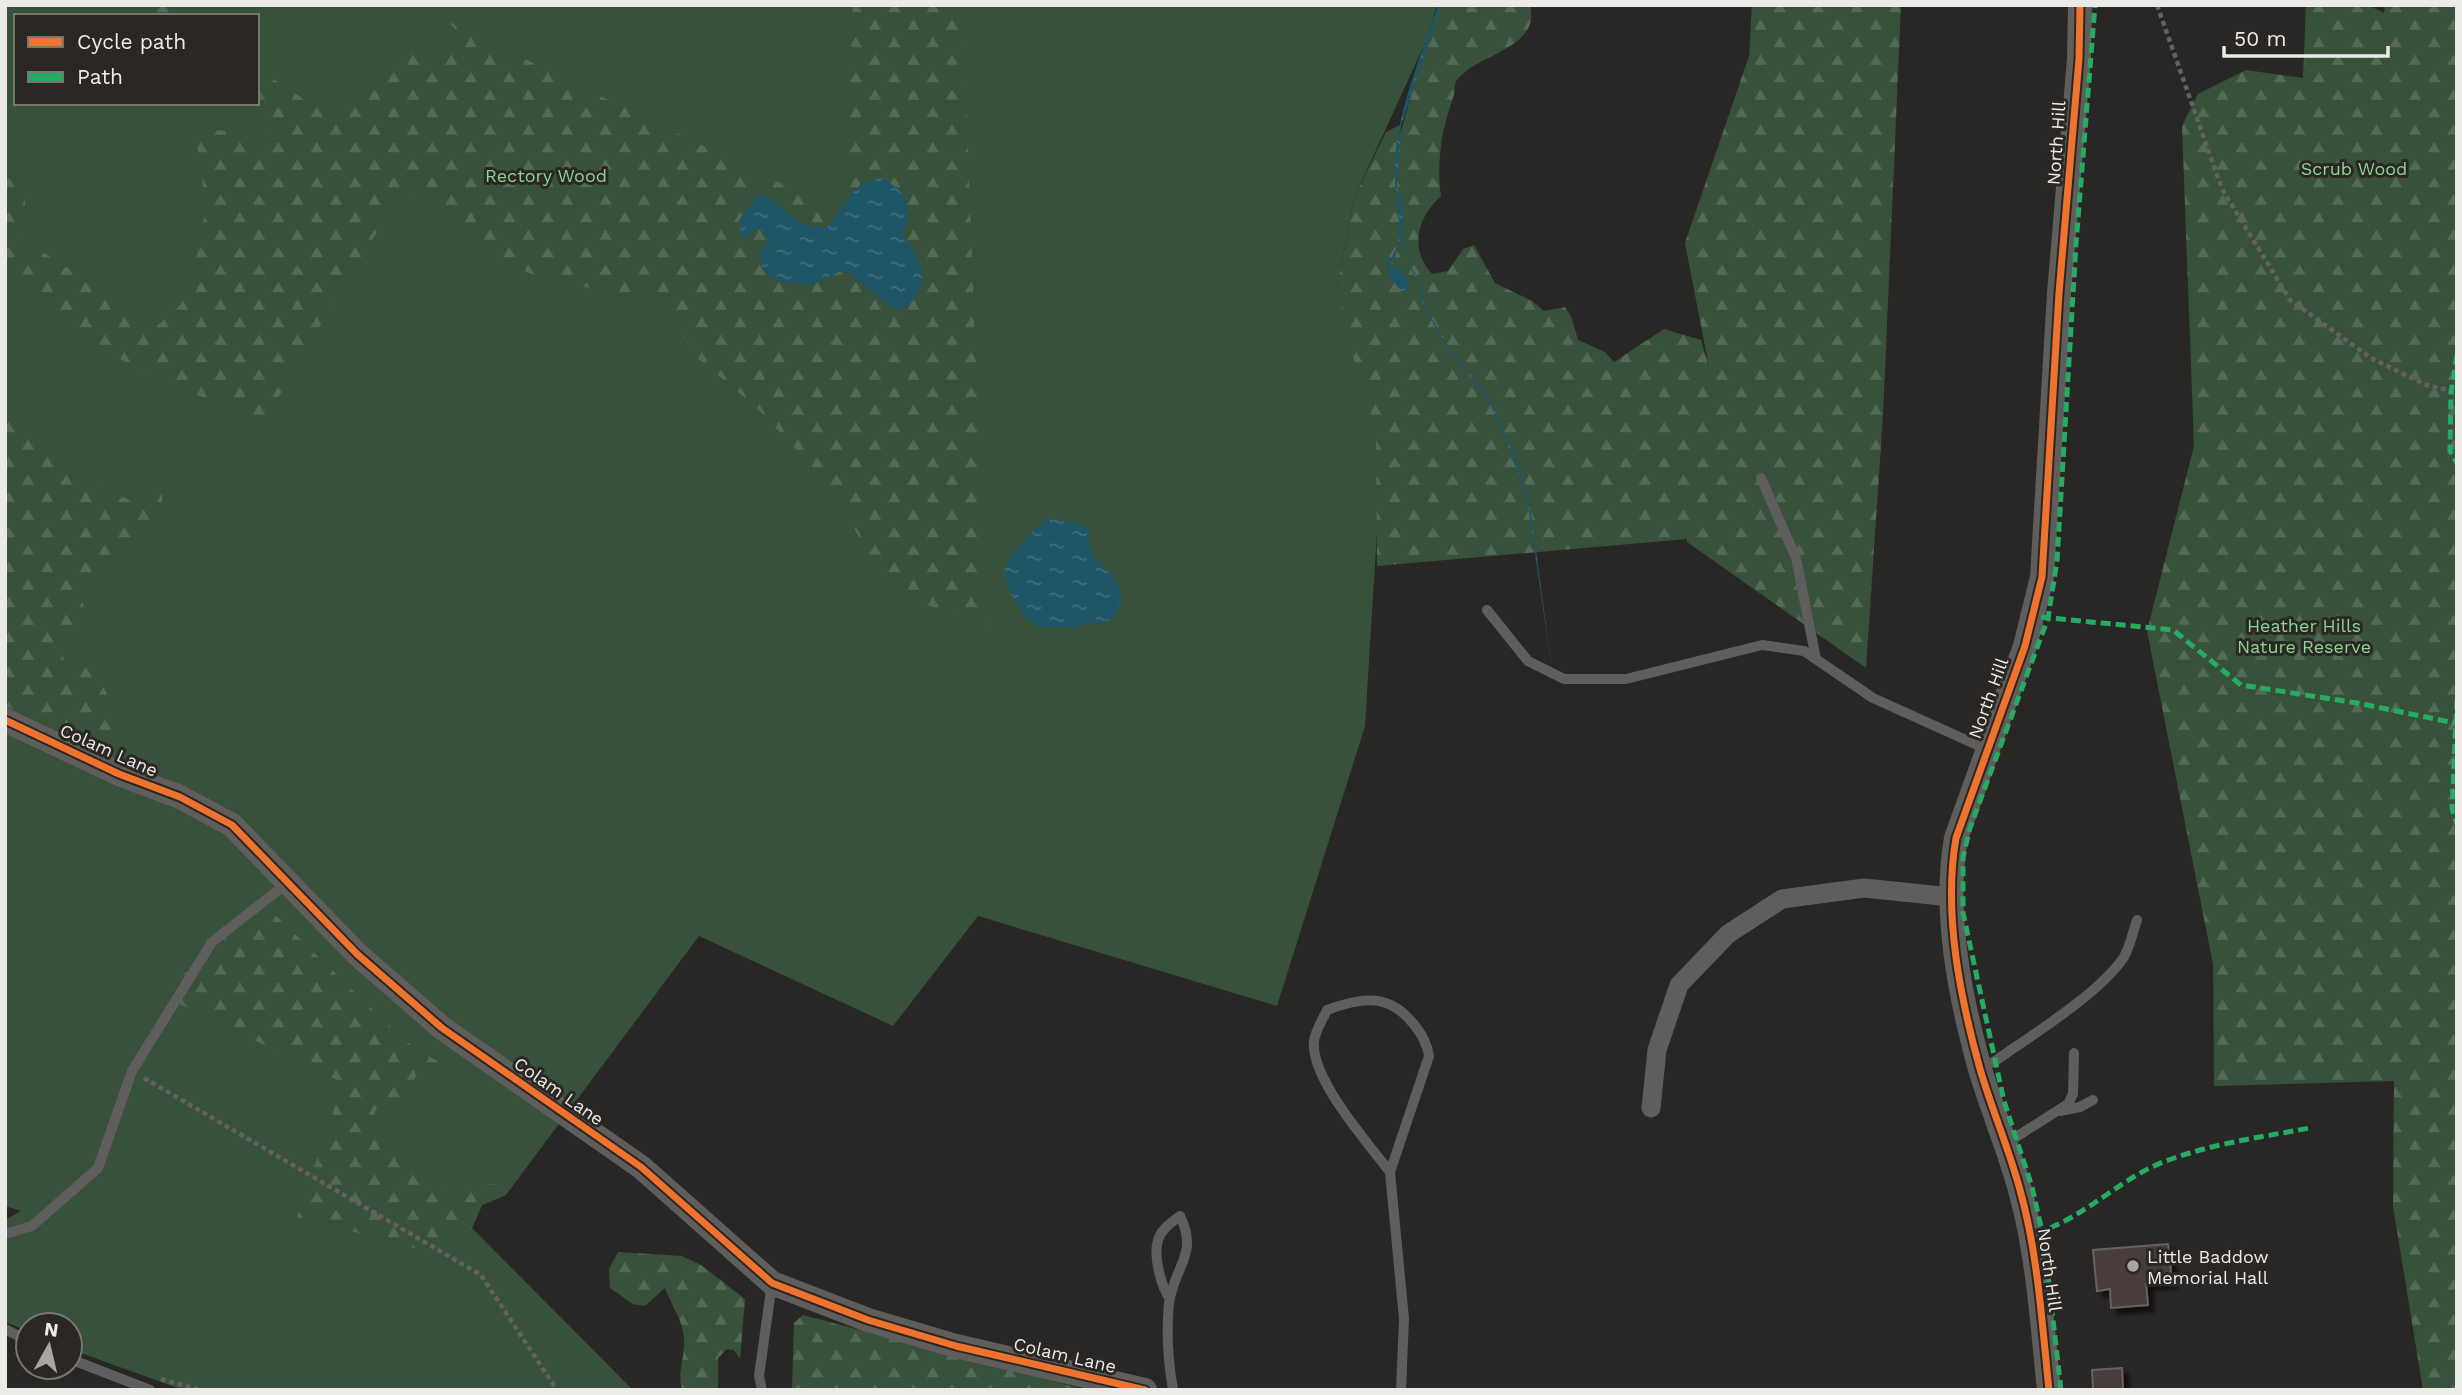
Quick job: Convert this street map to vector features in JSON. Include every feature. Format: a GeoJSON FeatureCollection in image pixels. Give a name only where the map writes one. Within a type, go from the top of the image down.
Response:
{"type":"FeatureCollection","features":[{"type":"Feature","properties":{"kind":"street","name":"North Hill"},"geometry":{"type":"LineString","coordinates":[[2049,1390],[2030,1234],[2020,1190],[1980,1068],[1961,987],[1951,897],[1956,838],[2025,646],[2042,577],[2059,293],[2079,59],[2080,5]]}},
{"type":"Feature","properties":{"kind":"street","name":"Colam Lane"},"geometry":{"type":"LineString","coordinates":[[5,720],[119,774],[180,797],[232,825],[357,954],[442,1028],[641,1167],[772,1283],[868,1320],[956,1346],[1145,1390]]}},
{"type":"Feature","properties":{"kind":"street"},"geometry":{"type":"LineString","coordinates":[[1651,1108],[1657,1050],[1679,985],[1728,934],[1782,899],[1864,888],[1951,897]]}},
{"type":"Feature","properties":{"kind":"lane"},"geometry":{"type":"LineString","coordinates":[[1761,478],[1796,558],[1816,659]]}},
{"type":"Feature","properties":{"kind":"lane"},"geometry":{"type":"LineString","coordinates":[[1487,610],[1528,661],[1547,673],[1564,679],[1626,679],[1762,645],[1804,651],[1873,698],[1986,749]]}},
{"type":"Feature","properties":{"kind":"lane"},"geometry":{"type":"LineString","coordinates":[[5,1234],[32,1226],[98,1168],[132,1071],[212,942],[287,883]]}},
{"type":"Feature","properties":{"kind":"lane"},"geometry":{"type":"LineString","coordinates":[[1980,1068],[1995,1061],[2075,1003],[2113,969],[2124,956],[2137,920]]}},
{"type":"Feature","properties":{"kind":"lane"},"geometry":{"type":"LineString","coordinates":[[1390,1172],[1336,1101],[1323,1076],[1314,1041],[1327,1010],[1348,1002],[1385,1002],[1412,1023],[1427,1042],[1429,1055],[1390,1172],[1404,1319],[1401,1390]]}},
{"type":"Feature","properties":{"kind":"lane"},"geometry":{"type":"LineString","coordinates":[[2005,1145],[2068,1104],[2073,1094],[2074,1053]]}},
{"type":"Feature","properties":{"kind":"lane"},"geometry":{"type":"LineString","coordinates":[[2056,1112],[2080,1107],[2093,1100]]}},
{"type":"Feature","properties":{"kind":"lane"},"geometry":{"type":"LineString","coordinates":[[1170,1299],[1161,1276],[1157,1241],[1165,1228],[1180,1216],[1189,1234],[1170,1299],[1168,1362],[1173,1390]]}},
{"type":"Feature","properties":{"kind":"lane"},"geometry":{"type":"LineString","coordinates":[[762,1390],[760,1376],[772,1283]]}},
{"type":"Feature","properties":{"kind":"lane"},"geometry":{"type":"LineString","coordinates":[[84,1364],[150,1390]]}},
{"type":"Feature","properties":{"kind":"path"},"geometry":{"type":"LineString","coordinates":[[2157,5],[2222,189],[2290,300],[2371,358],[2426,385],[2457,392]]}},
{"type":"Feature","properties":{"kind":"path"},"geometry":{"type":"LineString","coordinates":[[132,1071],[481,1275],[557,1390]]}},
{"type":"Feature","properties":{"kind":"green space"},"geometry":{"type":"Polygon","coordinates":[[[5,5],[1437,5],[1427,39],[1354,198],[1337,288],[1383,434],[1365,726],[1277,1006],[978,916],[893,1026],[699,936],[506,1195],[482,1205],[472,1228],[633,1390],[183,1390],[84,1354],[84,1311],[14,1311],[14,1326],[5,1322],[5,1220],[21,1211],[5,1206],[5,5]]]}},
{"type":"Feature","properties":{"kind":"green space"},"geometry":{"type":"Polygon","coordinates":[[[146,5],[170,5],[177,14],[161,14],[146,5]]]}},
{"type":"Feature","properties":{"kind":"green space","name":"Rectory Wood"},"geometry":{"type":"Polygon","coordinates":[[[853,5],[963,5],[985,626],[916,601],[877,567],[825,480],[756,407],[699,359],[660,303],[649,298],[553,280],[515,267],[473,243],[405,187],[331,306],[291,378],[262,421],[239,406],[204,398],[107,353],[5,271],[5,176],[22,187],[25,201],[24,217],[14,234],[158,325],[181,304],[192,280],[206,208],[197,142],[212,129],[263,137],[269,131],[265,122],[241,105],[259,105],[259,69],[335,120],[410,43],[432,58],[458,54],[465,47],[465,41],[449,22],[839,212],[827,228],[804,225],[763,194],[755,196],[738,222],[742,236],[755,229],[763,229],[768,241],[759,251],[759,261],[850,272],[911,303],[922,275],[918,261],[902,234],[908,213],[903,195],[887,183],[865,179],[846,200],[853,5]]]}},
{"type":"Feature","properties":{"kind":"green space"},"geometry":{"type":"Polygon","coordinates":[[[1440,5],[1530,5],[1531,20],[1517,41],[1467,71],[1455,83],[1441,145],[1441,196],[1426,214],[1419,234],[1420,254],[1432,274],[1448,271],[1463,249],[1474,245],[1495,283],[1532,301],[1544,311],[1565,307],[1571,316],[1578,340],[1605,352],[1614,362],[1664,329],[1701,340],[1709,367],[1685,243],[1749,56],[1752,5],[1901,5],[1883,415],[1866,668],[1687,542],[1687,539],[1377,566],[1376,432],[1351,350],[1337,288],[1354,198],[1386,132],[1400,125],[1398,142],[1427,39],[1440,5]],[[1394,256],[1390,260],[1389,274],[1409,288],[1407,279],[1397,267],[1392,267],[1394,256]]]}},
{"type":"Feature","properties":{"kind":"green space","name":"Heather Hills Nature Reserve"},"geometry":{"type":"Polygon","coordinates":[[[2306,5],[2368,5],[2384,13],[2385,5],[2457,5],[2457,1390],[2423,1390],[2393,1206],[2394,1081],[2214,1086],[2213,964],[2147,631],[2194,446],[2182,126],[2198,94],[2246,70],[2303,78],[2306,5]]]}},
{"type":"Feature","properties":{"kind":"green space"},"geometry":{"type":"Polygon","coordinates":[[[5,411],[34,443],[51,456],[106,488],[145,508],[162,492],[161,509],[146,533],[110,559],[89,579],[83,598],[84,632],[76,641],[60,645],[66,668],[90,666],[103,685],[113,717],[114,752],[5,706],[5,411]]]}},
{"type":"Feature","properties":{"kind":"green space"},"geometry":{"type":"Polygon","coordinates":[[[264,904],[405,1041],[448,1068],[426,1064],[419,1067],[407,1100],[380,1103],[374,1114],[377,1122],[413,1167],[452,1188],[507,1183],[506,1195],[482,1205],[472,1228],[453,1232],[440,1244],[415,1248],[297,1217],[343,1083],[165,997],[211,947],[264,904]]]}},
{"type":"Feature","properties":{"kind":"green space"},"geometry":{"type":"Polygon","coordinates":[[[618,1252],[682,1256],[701,1265],[745,1299],[740,1359],[734,1350],[727,1349],[718,1358],[718,1390],[682,1390],[680,1377],[684,1347],[680,1320],[665,1288],[645,1306],[633,1304],[610,1288],[609,1269],[618,1252]]]}},
{"type":"Feature","properties":{"kind":"green space"},"geometry":{"type":"Polygon","coordinates":[[[803,1315],[1087,1390],[792,1390],[794,1323],[803,1315]]]}},
{"type":"Feature","properties":{"kind":"water"},"geometry":{"type":"Polygon","coordinates":[[[1438,5],[1441,5],[1401,126],[1397,185],[1403,209],[1404,238],[1402,233],[1392,267],[1397,267],[1408,280],[1409,289],[1400,291],[1389,274],[1388,261],[1383,261],[1386,258],[1390,260],[1398,240],[1395,177],[1398,133],[1416,68],[1438,5]]]}},
{"type":"Feature","properties":{"kind":"water"},"geometry":{"type":"Polygon","coordinates":[[[881,178],[896,188],[906,201],[908,217],[902,235],[922,271],[917,294],[901,308],[893,309],[850,273],[839,272],[811,285],[776,281],[764,271],[759,252],[768,242],[763,229],[755,229],[747,237],[742,237],[739,222],[755,197],[764,194],[804,225],[827,228],[856,189],[871,180],[881,178]]]}},
{"type":"Feature","properties":{"kind":"water"},"geometry":{"type":"Polygon","coordinates":[[[1409,259],[1424,289],[1424,305],[1449,347],[1491,400],[1528,491],[1552,669],[1526,492],[1489,401],[1448,348],[1423,306],[1422,289],[1409,265],[1409,259]]]}},
{"type":"Feature","properties":{"kind":"water"},"geometry":{"type":"Polygon","coordinates":[[[1049,519],[1082,525],[1088,531],[1093,555],[1121,590],[1118,608],[1112,620],[1063,628],[1044,627],[1029,621],[1019,608],[1006,582],[1007,562],[1017,548],[1049,519]]]}},
{"type":"Feature","properties":{"kind":"building","name":"Little Baddow Memorial Hall"},"geometry":{"type":"Polygon","coordinates":[[[2168,1244],[2172,1282],[2146,1284],[2148,1305],[2111,1308],[2110,1289],[2097,1291],[2093,1250],[2168,1244]]]}},
{"type":"Feature","properties":{"kind":"building"},"geometry":{"type":"Polygon","coordinates":[[[2122,1368],[2123,1390],[2093,1390],[2092,1370],[2122,1368]]]}},
{"type":"Feature","properties":{"kind":"marked path"},"geometry":{"type":"LineString","coordinates":[[2061,1390],[2044,1240],[2032,1187],[2004,1101],[1963,913],[1963,857],[1970,828],[2048,618],[2057,561],[2076,244],[2095,5]]}},
{"type":"Feature","properties":{"kind":"marked path"},"geometry":{"type":"LineString","coordinates":[[2457,355],[2451,392],[2450,451],[2457,463]]}},
{"type":"Feature","properties":{"kind":"marked path"},"geometry":{"type":"LineString","coordinates":[[2041,617],[2173,630],[2241,685],[2357,703],[2455,723]]}},
{"type":"Feature","properties":{"kind":"marked path"},"geometry":{"type":"LineString","coordinates":[[2457,699],[2452,809],[2457,824]]}},
{"type":"Feature","properties":{"kind":"marked path"},"geometry":{"type":"LineString","coordinates":[[2036,1233],[2069,1219],[2163,1162],[2217,1146],[2310,1128]]}},
{"type":"Feature","properties":{"kind":"cycle path"},"geometry":{"type":"LineString","coordinates":[[2049,1390],[2031,1239],[2016,1175],[1980,1069],[1966,1013],[1956,955],[1951,896],[1956,838],[2025,646],[2042,577],[2059,293],[2079,59],[2080,5]]}},
{"type":"Feature","properties":{"kind":"cycle path"},"geometry":{"type":"LineString","coordinates":[[5,720],[119,774],[180,797],[232,825],[357,954],[442,1028],[641,1167],[772,1283],[868,1320],[956,1346],[1145,1390]]}},
{"type":"Feature","properties":{"kind":"place","name":"Little Baddow Memorial Hall"},"geometry":{"type":"Point","coordinates":[2133,1266]}},
{"type":"Feature","properties":{"kind":"park label","name":"Scrub Wood"},"geometry":{"type":"Point","coordinates":[2354,168]}}]}
